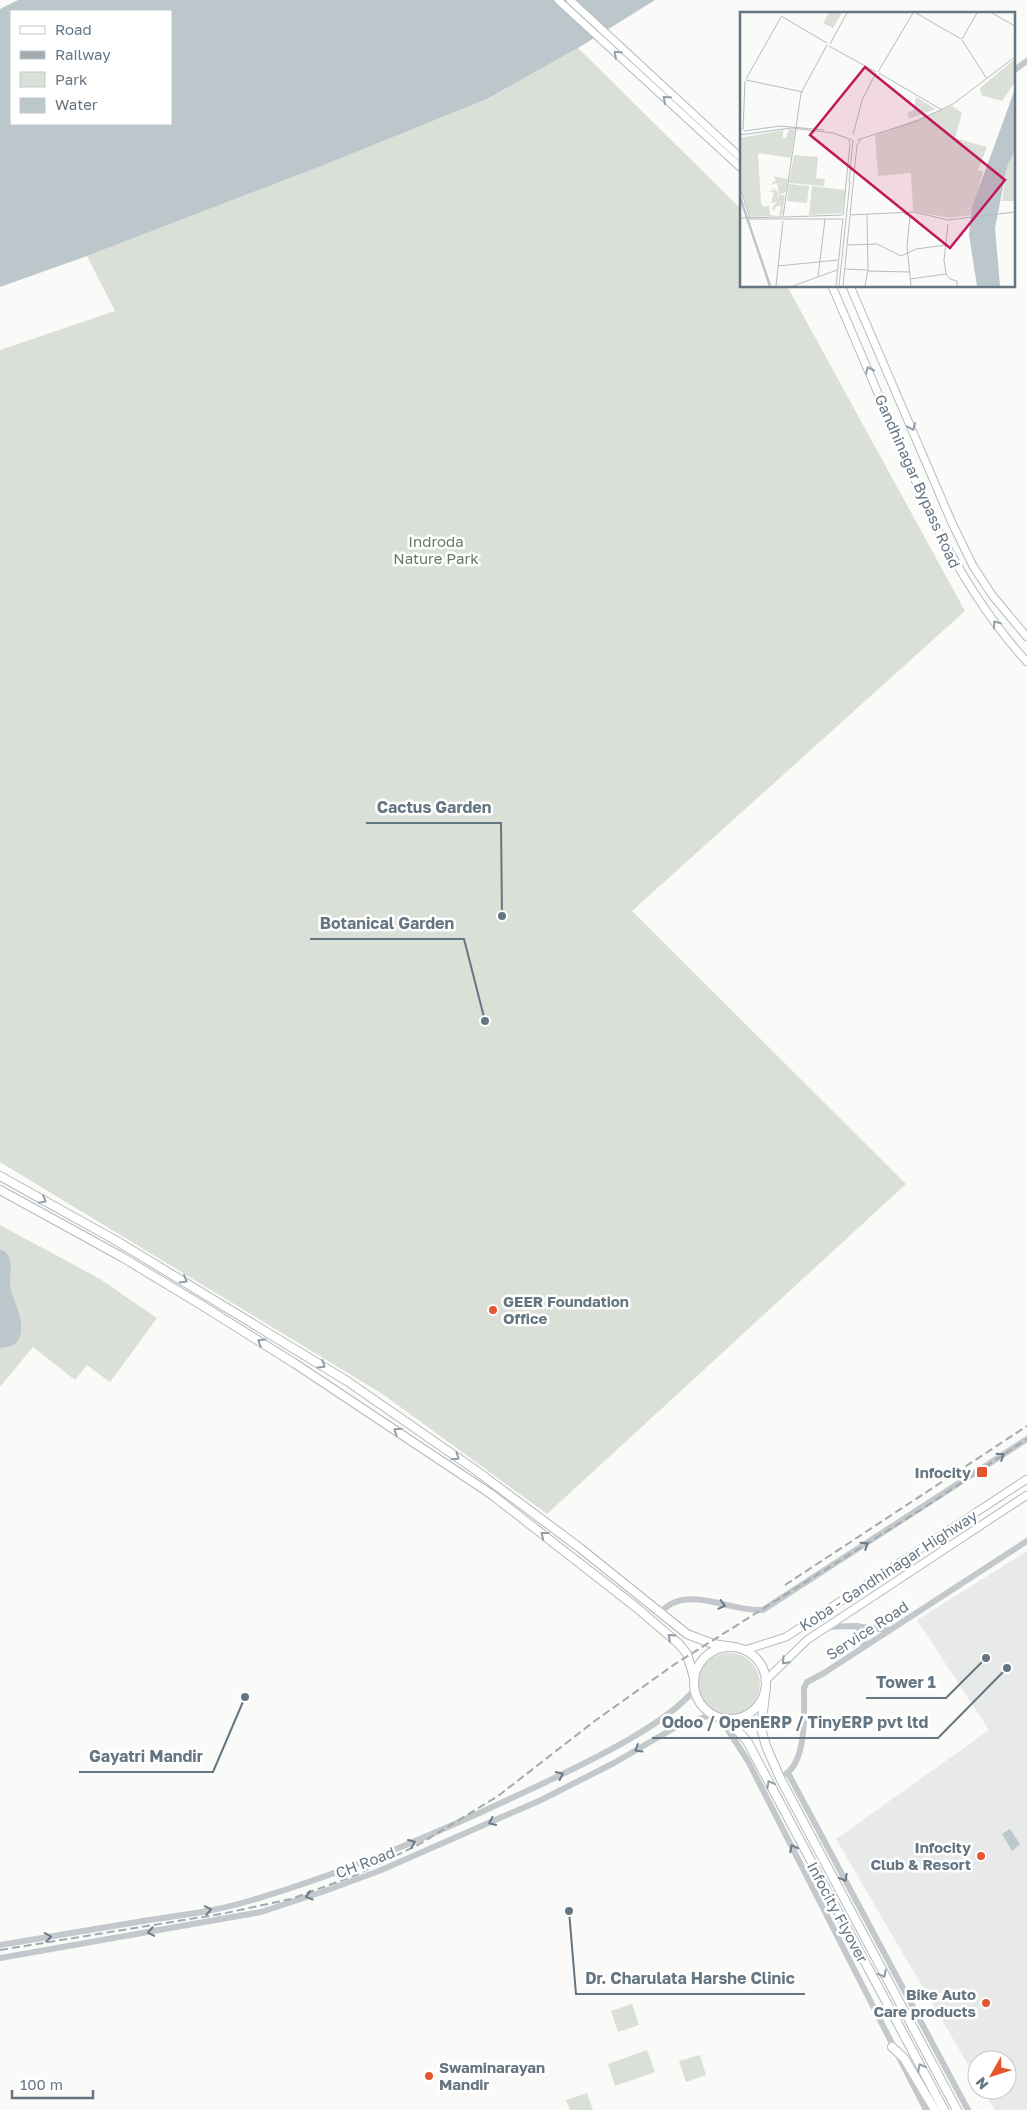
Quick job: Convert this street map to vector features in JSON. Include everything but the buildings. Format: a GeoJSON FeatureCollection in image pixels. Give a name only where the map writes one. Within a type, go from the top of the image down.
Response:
{"type":"FeatureCollection","features":[{"type":"Feature","properties":{"kind":"highway"},"geometry":{"type":"LineString","coordinates":[[0,1176],[123,1245],[347,1381],[474,1469],[580,1548],[687,1634],[700,1640],[745,1650],[754,1656],[761,1665],[765,1684],[762,1698],[756,1708],[735,1719],[716,1715],[704,1708],[695,1689],[687,1654],[672,1638],[637,1608],[491,1494],[294,1363],[203,1306],[122,1257],[0,1190]]}},
{"type":"Feature","properties":{"kind":"highway"},"geometry":{"type":"LineString","coordinates":[[694,1678],[698,1667],[708,1655],[723,1647],[734,1647]]}},
{"type":"Feature","properties":{"kind":"highway","name":"Infocity Flyover"},"geometry":{"type":"LineString","coordinates":[[765,1684],[761,1728],[766,1746],[780,1778],[957,2110]]}},
{"type":"Feature","properties":{"kind":"highway","name":"Infocity Flyover"},"geometry":{"type":"LineString","coordinates":[[727,1718],[747,1741],[944,2110]]}},
{"type":"Feature","properties":{"kind":"highway"},"geometry":{"type":"LineString","coordinates":[[892,2047],[904,2058],[935,2110]]}},
{"type":"Feature","properties":{"kind":"main road"},"geometry":{"type":"LineString","coordinates":[[558,0],[740,167]]}},
{"type":"Feature","properties":{"kind":"main road"},"geometry":{"type":"LineString","coordinates":[[570,0],[740,157]]}},
{"type":"Feature","properties":{"kind":"main road","name":"Gandhinagar Bypass Road"},"geometry":{"type":"LineString","coordinates":[[833,288],[931,517],[956,566],[985,610],[1027,662]]}},
{"type":"Feature","properties":{"kind":"main road","name":"Gandhinagar Bypass Road"},"geometry":{"type":"LineString","coordinates":[[851,288],[952,523],[974,566],[992,595],[1027,637]]}},
{"type":"Feature","properties":{"kind":"main road","name":"Koba - Gandhinagar Highway"},"geometry":{"type":"LineString","coordinates":[[745,1650],[786,1637],[1027,1479]]}},
{"type":"Feature","properties":{"kind":"main road","name":"Koba - Gandhinagar Highway"},"geometry":{"type":"LineString","coordinates":[[765,1684],[807,1640],[826,1626],[1027,1495]]}},
{"type":"Feature","properties":{"kind":"street"},"geometry":{"type":"LineString","coordinates":[[1014,70],[1027,61]]}},
{"type":"Feature","properties":{"kind":"street"},"geometry":{"type":"LineString","coordinates":[[660,1612],[674,1602],[697,1600],[751,1611],[764,1610],[1027,1439]]}},
{"type":"Feature","properties":{"kind":"street","name":"Service Road"},"geometry":{"type":"LineString","coordinates":[[788,1773],[794,1764],[802,1742],[804,1688],[807,1682],[1027,1541]]}},
{"type":"Feature","properties":{"kind":"street"},"geometry":{"type":"LineString","coordinates":[[826,1626],[857,1626],[890,1630]]}},
{"type":"Feature","properties":{"kind":"street"},"geometry":{"type":"LineString","coordinates":[[857,1626],[865,1638],[862,1648]]}},
{"type":"Feature","properties":{"kind":"street","name":"CH Road"},"geometry":{"type":"LineString","coordinates":[[0,1945],[232,1905],[301,1886],[373,1859],[477,1815],[587,1762],[668,1713],[687,1699],[695,1689]]}},
{"type":"Feature","properties":{"kind":"street"},"geometry":{"type":"LineString","coordinates":[[716,1715],[748,1761],[862,1983],[892,2047],[926,2110]]}},
{"type":"Feature","properties":{"kind":"street","name":"CH Road"},"geometry":{"type":"LineString","coordinates":[[0,1958],[261,1912],[322,1892],[386,1868],[542,1800],[614,1763],[674,1728],[716,1715]]}},
{"type":"Feature","properties":{"kind":"street"},"geometry":{"type":"LineString","coordinates":[[780,1778],[788,1773],[920,2024],[968,2110]]}},
{"type":"Feature","properties":{"kind":"shaded area"},"geometry":{"type":"Polygon","coordinates":[[[1027,1551],[1027,2110],[995,2110],[989,2100],[1017,2100],[1017,2050],[967,2050],[967,2063],[836,1839],[989,1730],[917,1620],[1027,1551]]]}},
{"type":"Feature","properties":{"kind":"green space","name":"Indroda Nature Park"},"geometry":{"type":"Polygon","coordinates":[[[578,48],[740,208],[740,288],[788,288],[965,611],[632,911],[906,1184],[547,1514],[384,1395],[0,1162],[0,350],[115,311],[87,256],[324,165],[487,99],[578,48]]]}},
{"type":"Feature","properties":{"kind":"green space"},"geometry":{"type":"Polygon","coordinates":[[[0,1225],[100,1279],[157,1318],[110,1382],[87,1365],[75,1380],[33,1347],[0,1387],[0,1225]]]}},
{"type":"Feature","properties":{"kind":"green space"},"geometry":{"type":"Polygon","coordinates":[[[729,1653],[741,1655],[751,1662],[758,1672],[760,1684],[758,1696],[751,1706],[741,1713],[729,1715],[717,1713],[707,1706],[700,1696],[698,1684],[700,1672],[707,1662],[717,1655],[729,1653]]]}},
{"type":"Feature","properties":{"kind":"green space"},"geometry":{"type":"Polygon","coordinates":[[[632,2004],[639,2025],[618,2032],[611,2011],[632,2004]]]}},
{"type":"Feature","properties":{"kind":"green space"},"geometry":{"type":"Polygon","coordinates":[[[647,2050],[655,2072],[615,2086],[608,2064],[647,2050]]]}},
{"type":"Feature","properties":{"kind":"green space"},"geometry":{"type":"Polygon","coordinates":[[[700,2055],[706,2075],[686,2082],[679,2061],[700,2055]]]}},
{"type":"Feature","properties":{"kind":"green space"},"geometry":{"type":"Polygon","coordinates":[[[587,2093],[593,2110],[570,2110],[566,2100],[587,2093]]]}},
{"type":"Feature","properties":{"kind":"water"},"geometry":{"type":"Polygon","coordinates":[[[18,0],[655,0],[578,48],[487,99],[324,165],[87,256],[0,287],[0,9],[18,0]]]}},
{"type":"Feature","properties":{"kind":"water"},"geometry":{"type":"Polygon","coordinates":[[[0,1249],[9,1257],[11,1268],[10,1286],[20,1317],[21,1334],[11,1346],[0,1348],[0,1249]]]}},
{"type":"Feature","properties":{"kind":"water"},"geometry":{"type":"Polygon","coordinates":[[[1010,1829],[1020,1844],[1012,1851],[1002,1834],[1010,1829]]]}},
{"type":"Feature","properties":{"kind":"railway"},"geometry":{"type":"LineString","coordinates":[[785,1585],[1027,1426]]}},
{"type":"Feature","properties":{"kind":"railway"},"geometry":{"type":"LineString","coordinates":[[0,1950],[221,1914],[291,1899],[356,1875],[418,1845],[498,1796],[596,1720],[675,1664],[922,1509],[1027,1439]]}},
{"type":"Feature","properties":{"kind":"place","name":"Cactus Garden"},"geometry":{"type":"Point","coordinates":[502,916]}},
{"type":"Feature","properties":{"kind":"place","name":"Botanical Garden"},"geometry":{"type":"Point","coordinates":[485,1021]}},
{"type":"Feature","properties":{"kind":"place","name":"GEER Foundation Office"},"geometry":{"type":"Point","coordinates":[493,1310]}},
{"type":"Feature","properties":{"kind":"place","name":"Infocity"},"geometry":{"type":"Point","coordinates":[982,1472]}},
{"type":"Feature","properties":{"kind":"place","name":"Tower 1"},"geometry":{"type":"Point","coordinates":[986,1658]}},
{"type":"Feature","properties":{"kind":"place","name":"Odoo / OpenERP / TinyERP pvt ltd"},"geometry":{"type":"Point","coordinates":[1007,1668]}},
{"type":"Feature","properties":{"kind":"place","name":"Gayatri Mandir"},"geometry":{"type":"Point","coordinates":[245,1697]}},
{"type":"Feature","properties":{"kind":"place","name":"Infocity Club & Resort"},"geometry":{"type":"Point","coordinates":[981,1856]}},
{"type":"Feature","properties":{"kind":"place","name":"Dr. Charulata Harshe Clinic"},"geometry":{"type":"Point","coordinates":[569,1911]}},
{"type":"Feature","properties":{"kind":"place","name":"Bike Auto Care products"},"geometry":{"type":"Point","coordinates":[986,2003]}},
{"type":"Feature","properties":{"kind":"place","name":"Swaminarayan Mandir"},"geometry":{"type":"Point","coordinates":[429,2076]}}]}
